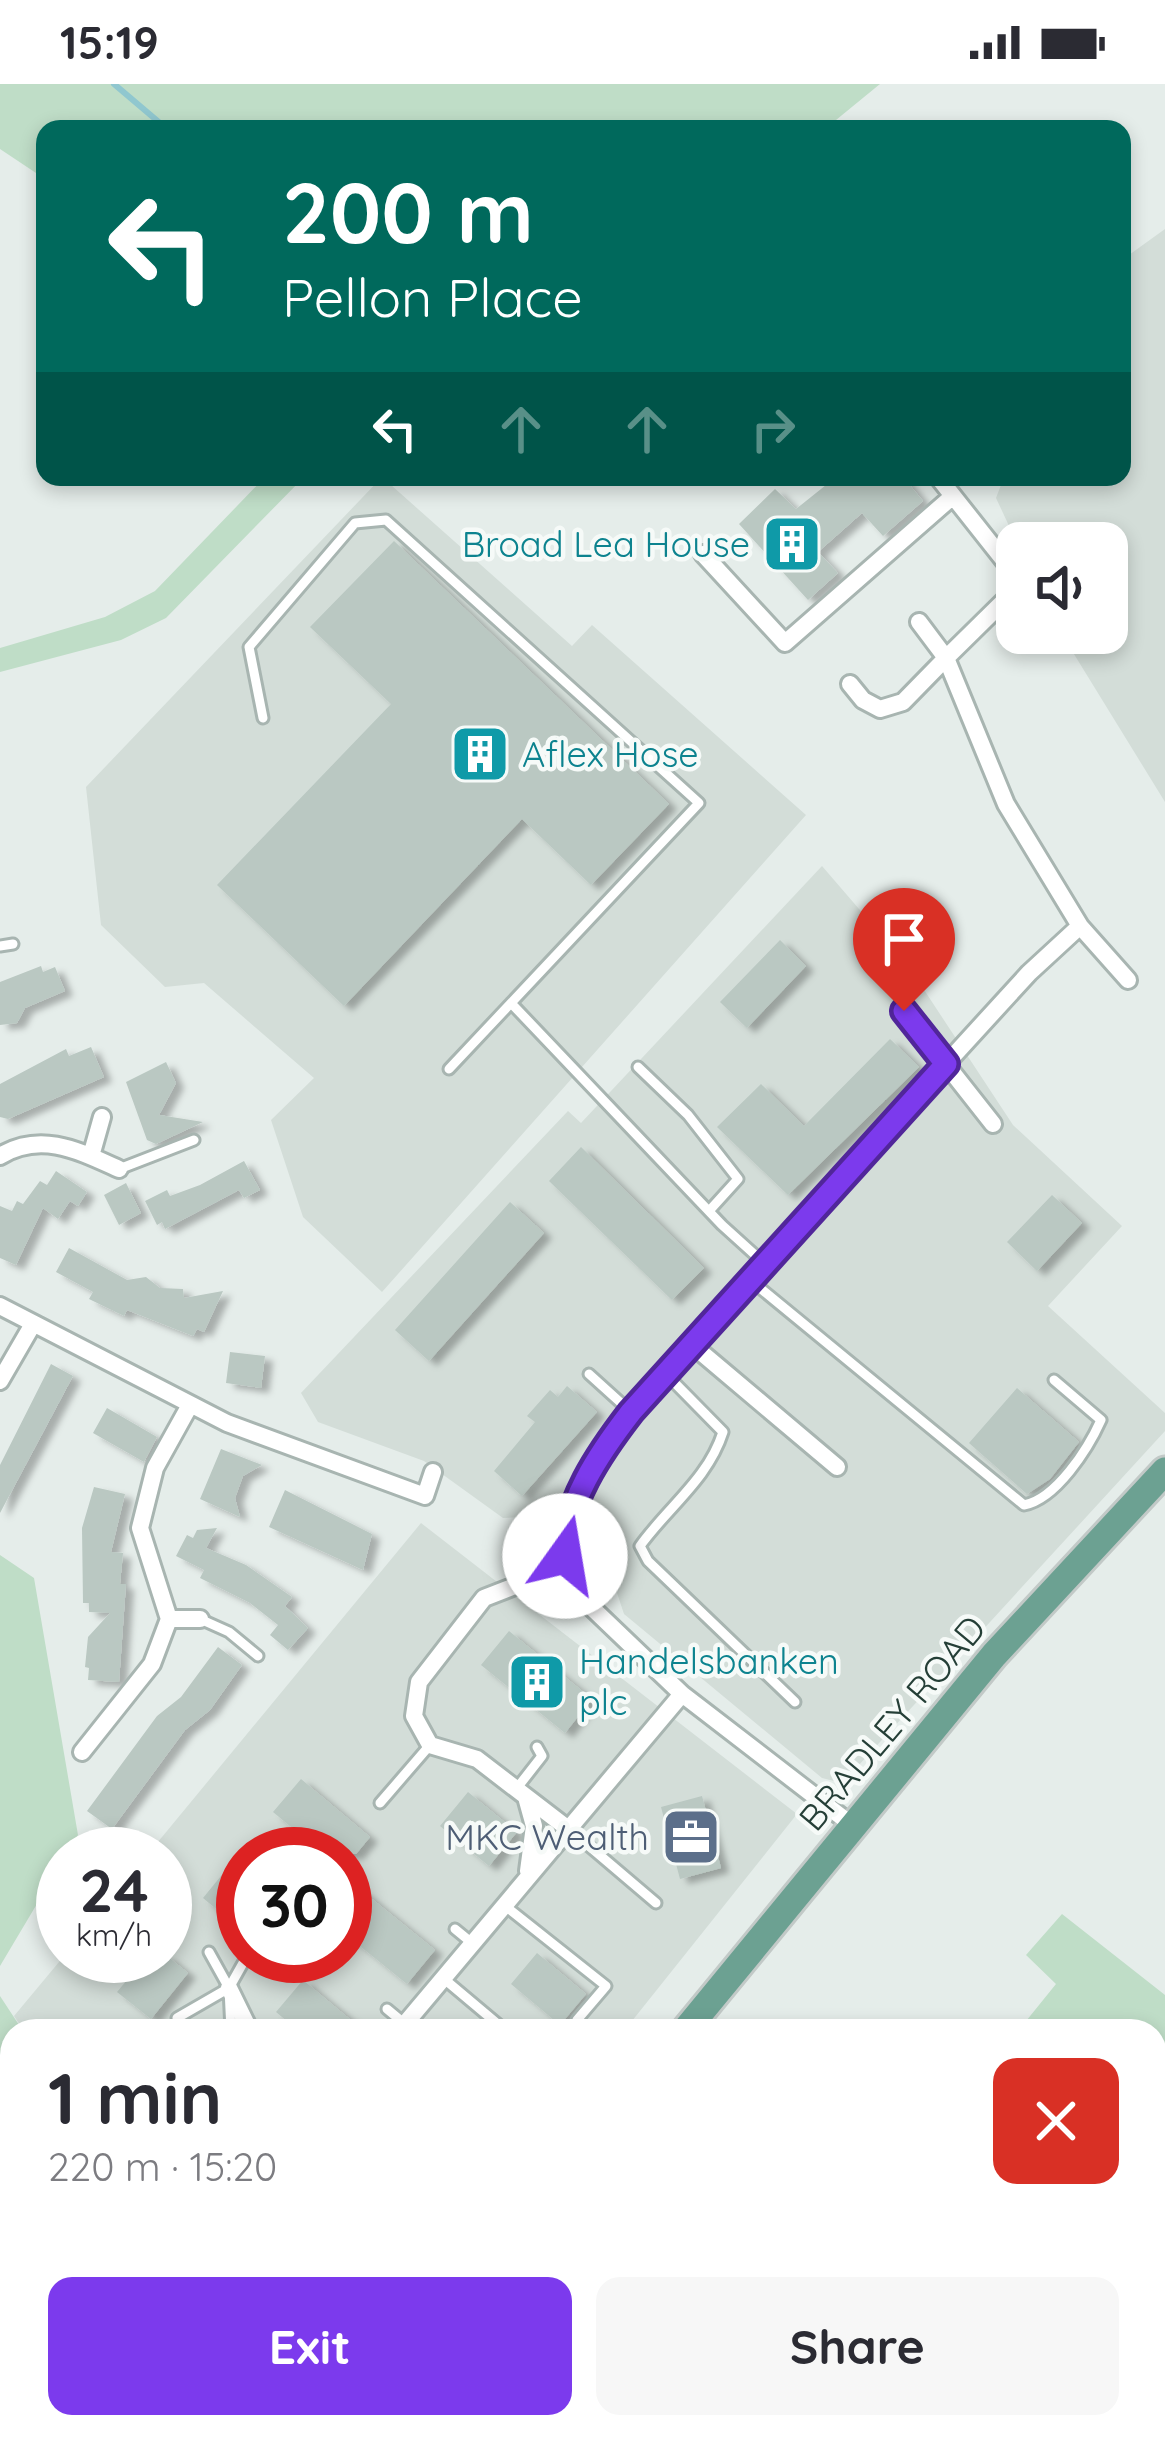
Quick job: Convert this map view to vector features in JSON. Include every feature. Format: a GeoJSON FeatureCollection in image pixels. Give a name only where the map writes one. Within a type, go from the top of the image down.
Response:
{"type":"FeatureCollection","features":[{"type":"Feature","properties":{"kind":"main road","name":"BRADLEY ROAD"},"geometry":{"type":"LineString","coordinates":[[695,2019],[994,1655],[1165,1471]]}},
{"type":"Feature","properties":{"kind":"street"},"geometry":{"type":"LineString","coordinates":[[850,684],[863,700],[880,709],[903,702],[1008,597],[1010,568],[945,486]]}},
{"type":"Feature","properties":{"kind":"street"},"geometry":{"type":"LineString","coordinates":[[703,554],[785,643],[953,496]]}},
{"type":"Feature","properties":{"kind":"street"},"geometry":{"type":"LineString","coordinates":[[919,622],[946,658],[1006,804],[1080,926],[1128,980]]}},
{"type":"Feature","properties":{"kind":"street"},"geometry":{"type":"LineString","coordinates":[[566,1583],[565,1529],[603,1448],[631,1412],[946,1064],[1080,926]]}},
{"type":"Feature","properties":{"kind":"street"},"geometry":{"type":"LineString","coordinates":[[904,1011],[993,1124]]}},
{"type":"Feature","properties":{"kind":"street"},"geometry":{"type":"LineString","coordinates":[[91,1156],[102,1117]]}},
{"type":"Feature","properties":{"kind":"street"},"geometry":{"type":"LineString","coordinates":[[0,1156],[13,1148],[49,1144],[119,1169]]}},
{"type":"Feature","properties":{"kind":"street"},"geometry":{"type":"LineString","coordinates":[[0,1306],[190,1405],[425,1496],[433,1472]]}},
{"type":"Feature","properties":{"kind":"street"},"geometry":{"type":"LineString","coordinates":[[0,1381],[33,1324]]}},
{"type":"Feature","properties":{"kind":"street"},"geometry":{"type":"LineString","coordinates":[[690,1343],[837,1467]]}},
{"type":"Feature","properties":{"kind":"street"},"geometry":{"type":"LineString","coordinates":[[82,1752],[152,1664],[170,1618],[140,1528],[155,1468],[190,1405]]}},
{"type":"Feature","properties":{"kind":"street"},"geometry":{"type":"LineString","coordinates":[[567,1828],[477,1759],[430,1745],[414,1716],[419,1682],[484,1598],[525,1582],[566,1583],[682,1694],[852,1825]]}},
{"type":"Feature","properties":{"kind":"street"},"geometry":{"type":"LineString","coordinates":[[170,1618],[200,1619]]}},
{"type":"Feature","properties":{"kind":"street"},"geometry":{"type":"LineString","coordinates":[[409,2019],[682,1694]]}},
{"type":"Feature","properties":{"kind":"street"},"geometry":{"type":"LineString","coordinates":[[521,1791],[534,1852],[526,1878]]}},
{"type":"Feature","properties":{"kind":"street"},"geometry":{"type":"LineString","coordinates":[[229,1988],[244,2019]]}},
{"type":"Feature","properties":{"kind":"lane"},"geometry":{"type":"LineString","coordinates":[[263,718],[249,647],[355,523],[386,520],[699,803],[449,1069]]}},
{"type":"Feature","properties":{"kind":"lane"},"geometry":{"type":"LineString","coordinates":[[0,946],[13,944]]}},
{"type":"Feature","properties":{"kind":"lane"},"geometry":{"type":"LineString","coordinates":[[511,1003],[709,1211],[764,1262]]}},
{"type":"Feature","properties":{"kind":"lane"},"geometry":{"type":"LineString","coordinates":[[638,1066],[688,1115],[738,1179],[709,1211]]}},
{"type":"Feature","properties":{"kind":"lane"},"geometry":{"type":"LineString","coordinates":[[119,1169],[194,1140]]}},
{"type":"Feature","properties":{"kind":"lane"},"geometry":{"type":"LineString","coordinates":[[749,1279],[1024,1505],[1037,1502],[1052,1487],[1090,1445],[1101,1420],[1054,1380]]}},
{"type":"Feature","properties":{"kind":"lane"},"geometry":{"type":"LineString","coordinates":[[664,1372],[723,1432],[698,1480],[664,1513],[640,1546],[648,1561],[795,1702]]}},
{"type":"Feature","properties":{"kind":"lane"},"geometry":{"type":"LineString","coordinates":[[589,1374],[631,1412]]}},
{"type":"Feature","properties":{"kind":"lane"},"geometry":{"type":"LineString","coordinates":[[200,1619],[229,1632],[258,1656]]}},
{"type":"Feature","properties":{"kind":"lane"},"geometry":{"type":"LineString","coordinates":[[380,1803],[430,1745]]}},
{"type":"Feature","properties":{"kind":"lane"},"geometry":{"type":"LineString","coordinates":[[521,1791],[542,1756],[538,1747]]}},
{"type":"Feature","properties":{"kind":"lane"},"geometry":{"type":"LineString","coordinates":[[567,1828],[656,1903]]}},
{"type":"Feature","properties":{"kind":"lane"},"geometry":{"type":"LineString","coordinates":[[504,1904],[606,1986],[579,2019]]}},
{"type":"Feature","properties":{"kind":"lane"},"geometry":{"type":"LineString","coordinates":[[455,1929],[472,1943]]}},
{"type":"Feature","properties":{"kind":"lane"},"geometry":{"type":"LineString","coordinates":[[209,1952],[229,1988],[230,2019]]}},
{"type":"Feature","properties":{"kind":"lane"},"geometry":{"type":"LineString","coordinates":[[443,1978],[492,2019]]}},
{"type":"Feature","properties":{"kind":"lane"},"geometry":{"type":"LineString","coordinates":[[177,2018],[232,1983]]}},
{"type":"Feature","properties":{"kind":"lane"},"geometry":{"type":"LineString","coordinates":[[387,2009],[395,2019]]}},
{"type":"Feature","properties":{"kind":"shaded area"},"geometry":{"type":"Polygon","coordinates":[[[1165,229],[1165,802],[1074,654],[1128,654],[1128,522],[1007,522],[996,498],[1001,486],[1131,486],[1131,254],[1165,229]]]}},
{"type":"Feature","properties":{"kind":"shaded area"},"geometry":{"type":"Polygon","coordinates":[[[373,486],[392,486],[572,646],[592,625],[806,815],[382,1292],[303,1217],[271,1120],[314,1078],[204,983],[165,987],[101,925],[86,787],[373,486]]]}},
{"type":"Feature","properties":{"kind":"shaded area"},"geometry":{"type":"Polygon","coordinates":[[[822,866],[909,967],[1013,1125],[1122,1226],[1048,1306],[1165,1413],[1165,1431],[847,1778],[834,1781],[822,1778],[624,1614],[601,1545],[598,1513],[503,1518],[424,1461],[318,1422],[301,1393],[568,1111],[581,1123],[822,866]]]}},
{"type":"Feature","properties":{"kind":"shaded area"},"geometry":{"type":"Polygon","coordinates":[[[421,1523],[797,1814],[634,2019],[14,2016],[42,1983],[192,1983],[192,1827],[170,1827],[421,1523]]]}},
{"type":"Feature","properties":{"kind":"green space"},"geometry":{"type":"Polygon","coordinates":[[[0,84],[880,84],[836,120],[36,120],[36,173],[0,149],[0,84]]]}},
{"type":"Feature","properties":{"kind":"green space"},"geometry":{"type":"Polygon","coordinates":[[[256,486],[295,486],[166,618],[121,640],[0,672],[0,648],[105,617],[155,591],[256,486]]]}},
{"type":"Feature","properties":{"kind":"green space"},"geometry":{"type":"Polygon","coordinates":[[[0,1555],[34,1578],[77,1827],[36,1827],[36,1906],[0,1966],[0,1555]]]}},
{"type":"Feature","properties":{"kind":"green space"},"geometry":{"type":"Polygon","coordinates":[[[1062,1914],[1165,1995],[1165,2019],[1028,2019],[1056,1984],[1026,1955],[1062,1914]]]}},
{"type":"Feature","properties":{"kind":"green space"},"geometry":{"type":"Polygon","coordinates":[[[0,1996],[15,2019],[0,2019],[0,1996]]]}},
{"type":"Feature","properties":{"kind":"building","name":"Broad Lea House"},"geometry":{"type":"Polygon","coordinates":[[[825,486],[910,486],[923,501],[883,536],[862,513],[818,552],[838,573],[808,600],[739,524],[775,489],[796,509],[825,486]]]}},
{"type":"Feature","properties":{"kind":"building","name":"Aflex Hose"},"geometry":{"type":"Polygon","coordinates":[[[394,541],[669,804],[591,885],[522,819],[344,1006],[217,885],[391,704],[310,627],[394,541]]]}},
{"type":"Feature","properties":{"kind":"building"},"geometry":{"type":"Polygon","coordinates":[[[780,940],[806,966],[747,1028],[720,1002],[780,940]]]}},
{"type":"Feature","properties":{"kind":"building"},"geometry":{"type":"Polygon","coordinates":[[[41,966],[43,972],[55,967],[65,991],[25,1008],[17,1023],[0,1025],[0,982],[41,966]]]}},
{"type":"Feature","properties":{"kind":"building"},"geometry":{"type":"Polygon","coordinates":[[[890,1039],[919,1067],[788,1195],[717,1127],[761,1084],[804,1126],[890,1039]]]}},
{"type":"Feature","properties":{"kind":"building"},"geometry":{"type":"Polygon","coordinates":[[[91,1047],[104,1077],[8,1119],[0,1117],[0,1084],[66,1049],[69,1056],[91,1047]]]}},
{"type":"Feature","properties":{"kind":"building"},"geometry":{"type":"Polygon","coordinates":[[[166,1062],[176,1083],[159,1115],[203,1122],[156,1144],[147,1140],[126,1082],[166,1062]]]}},
{"type":"Feature","properties":{"kind":"building"},"geometry":{"type":"Polygon","coordinates":[[[581,1147],[704,1268],[672,1300],[549,1181],[581,1147]]]}},
{"type":"Feature","properties":{"kind":"building"},"geometry":{"type":"Polygon","coordinates":[[[244,1161],[260,1190],[244,1198],[239,1190],[165,1229],[162,1222],[157,1225],[145,1201],[167,1190],[170,1196],[200,1185],[244,1161]]]}},
{"type":"Feature","properties":{"kind":"building"},"geometry":{"type":"Polygon","coordinates":[[[56,1171],[87,1192],[78,1206],[70,1201],[58,1219],[43,1208],[16,1265],[0,1258],[0,1206],[12,1211],[40,1181],[47,1185],[56,1171]]]}},
{"type":"Feature","properties":{"kind":"building"},"geometry":{"type":"Polygon","coordinates":[[[126,1183],[141,1213],[119,1225],[104,1195],[126,1183]]]}},
{"type":"Feature","properties":{"kind":"building"},"geometry":{"type":"Polygon","coordinates":[[[1052,1195],[1082,1223],[1037,1271],[1007,1242],[1052,1195]]]}},
{"type":"Feature","properties":{"kind":"building"},"geometry":{"type":"Polygon","coordinates":[[[510,1202],[544,1233],[429,1361],[395,1330],[510,1202]]]}},
{"type":"Feature","properties":{"kind":"building"},"geometry":{"type":"Polygon","coordinates":[[[69,1248],[127,1280],[146,1277],[160,1288],[183,1289],[184,1298],[223,1291],[204,1332],[197,1329],[193,1336],[127,1310],[124,1316],[89,1299],[93,1292],[56,1272],[69,1248]]]}},
{"type":"Feature","properties":{"kind":"building"},"geometry":{"type":"Polygon","coordinates":[[[230,1352],[265,1356],[261,1388],[226,1383],[230,1352]]]}},
{"type":"Feature","properties":{"kind":"building"},"geometry":{"type":"Polygon","coordinates":[[[51,1364],[73,1376],[0,1513],[0,1465],[51,1364]]]}},
{"type":"Feature","properties":{"kind":"building"},"geometry":{"type":"Polygon","coordinates":[[[567,1386],[597,1412],[522,1496],[494,1471],[535,1422],[527,1416],[550,1390],[558,1397],[567,1386]]]}},
{"type":"Feature","properties":{"kind":"building"},"geometry":{"type":"Polygon","coordinates":[[[1017,1388],[1079,1442],[1050,1479],[1027,1494],[969,1443],[1017,1388]]]}},
{"type":"Feature","properties":{"kind":"building"},"geometry":{"type":"Polygon","coordinates":[[[107,1408],[157,1437],[144,1462],[93,1433],[107,1408]]]}},
{"type":"Feature","properties":{"kind":"building"},"geometry":{"type":"Polygon","coordinates":[[[221,1449],[262,1465],[243,1476],[235,1498],[240,1517],[200,1499],[221,1449]]]}},
{"type":"Feature","properties":{"kind":"building"},"geometry":{"type":"Polygon","coordinates":[[[94,1487],[125,1494],[111,1552],[123,1553],[120,1584],[126,1584],[119,1682],[88,1680],[89,1668],[85,1667],[88,1637],[110,1613],[89,1612],[89,1603],[83,1603],[82,1528],[94,1487]]]}},
{"type":"Feature","properties":{"kind":"building"},"geometry":{"type":"Polygon","coordinates":[[[285,1490],[372,1534],[363,1570],[269,1527],[285,1490]]]}},
{"type":"Feature","properties":{"kind":"building"},"geometry":{"type":"Polygon","coordinates":[[[217,1528],[206,1548],[246,1565],[292,1597],[285,1606],[308,1628],[288,1650],[270,1635],[278,1625],[250,1603],[200,1578],[204,1570],[176,1556],[187,1535],[193,1538],[197,1530],[217,1528]]]}},
{"type":"Feature","properties":{"kind":"building","name":"Handelsbanken plc"},"geometry":{"type":"Polygon","coordinates":[[[509,1631],[592,1699],[565,1733],[481,1665],[509,1631]]]}},
{"type":"Feature","properties":{"kind":"building"},"geometry":{"type":"Polygon","coordinates":[[[218,1647],[242,1665],[210,1710],[185,1730],[109,1827],[87,1811],[157,1716],[181,1697],[218,1647]]]}},
{"type":"Feature","properties":{"kind":"building"},"geometry":{"type":"Polygon","coordinates":[[[301,1779],[358,1827],[291,1827],[273,1812],[301,1779]]]}},
{"type":"Feature","properties":{"kind":"building"},"geometry":{"type":"Polygon","coordinates":[[[468,1792],[517,1832],[489,1866],[440,1826],[468,1792]]]}},
{"type":"Feature","properties":{"kind":"building","name":"MKC Wealth"},"geometry":{"type":"Polygon","coordinates":[[[702,1796],[721,1868],[680,1879],[661,1807],[702,1796]]]}},
{"type":"Feature","properties":{"kind":"building"},"geometry":{"type":"Polygon","coordinates":[[[216,1882],[216,1909],[203,1898],[216,1882]]]}},
{"type":"Feature","properties":{"kind":"building"},"geometry":{"type":"Polygon","coordinates":[[[372,1899],[435,1950],[407,1984],[372,1956],[372,1899]]]}},
{"type":"Feature","properties":{"kind":"building"},"geometry":{"type":"Polygon","coordinates":[[[537,1953],[586,1994],[565,2019],[553,2019],[511,1984],[537,1953]]]}},
{"type":"Feature","properties":{"kind":"building"},"geometry":{"type":"Polygon","coordinates":[[[124,1983],[180,1983],[151,2019],[117,1992],[124,1983]]]}},
{"type":"Feature","properties":{"kind":"building"},"geometry":{"type":"Polygon","coordinates":[[[300,1983],[307,1983],[350,2019],[284,2019],[276,2012],[300,1983]]]}},
{"type":"Feature","properties":{"kind":"waterway"},"geometry":{"type":"LineString","coordinates":[[114,84],[156,120]]}},
{"type":"Feature","properties":{"kind":"place","name":"Broad Lea House"},"geometry":{"type":"Point","coordinates":[792,544]}},
{"type":"Feature","properties":{"kind":"place","name":"Aflex Hose"},"geometry":{"type":"Point","coordinates":[480,754]}},
{"type":"Feature","properties":{"kind":"place","name":"Handelsbanken plc"},"geometry":{"type":"Point","coordinates":[537,1682]}},
{"type":"Feature","properties":{"kind":"place","name":"MKC Wealth"},"geometry":{"type":"Point","coordinates":[691,1837]}},
{"type":"Feature","properties":{"kind":"route"},"geometry":{"type":"LineString","coordinates":[[565,1556],[565,1529],[603,1448],[649,1389],[946,1064],[904,1011]]}}]}
